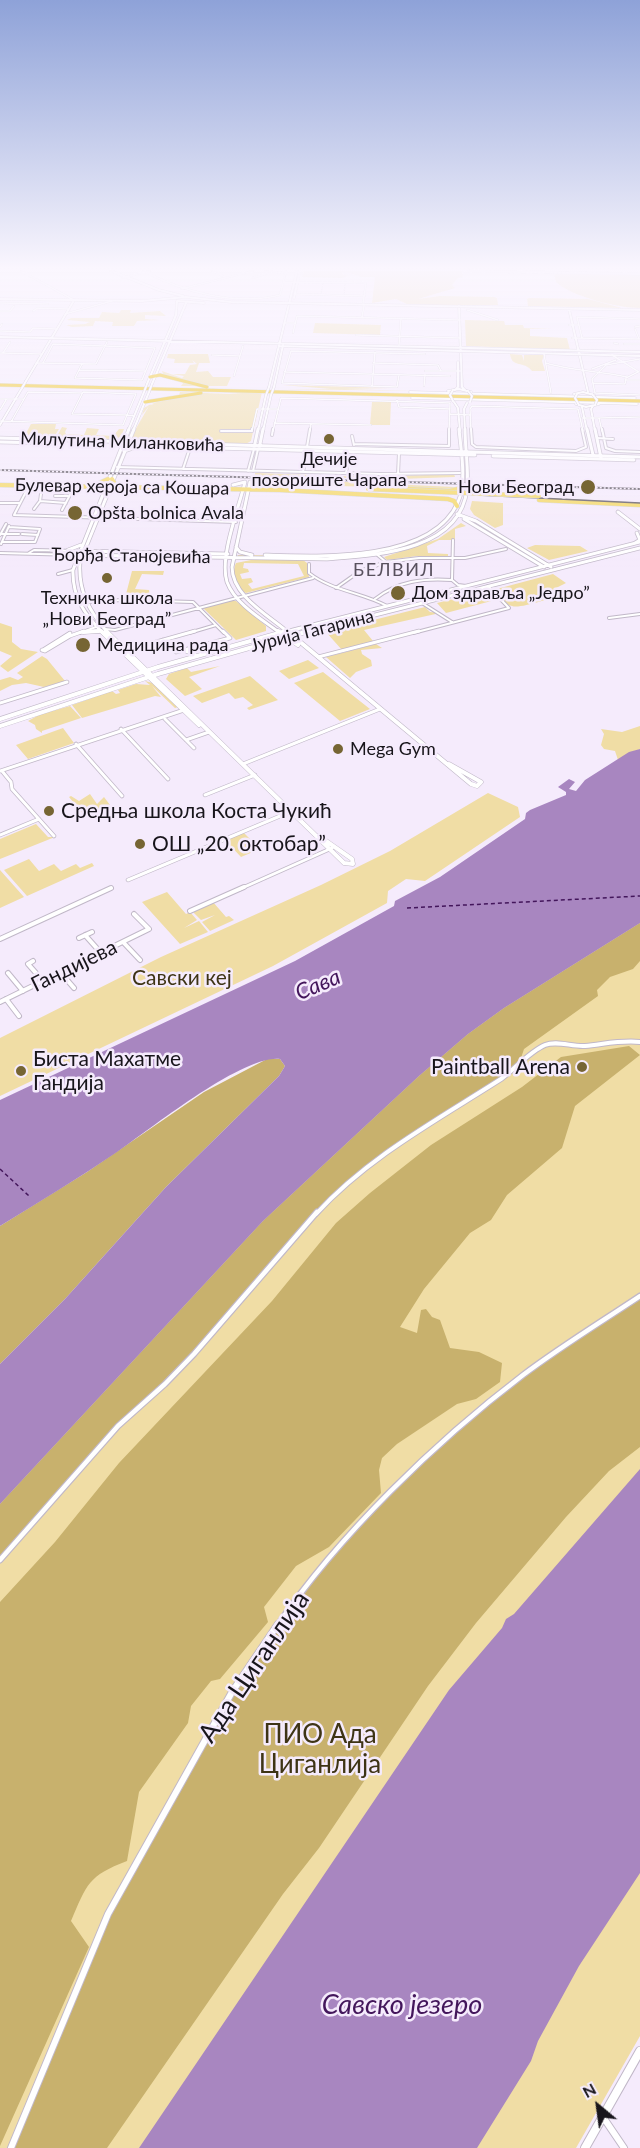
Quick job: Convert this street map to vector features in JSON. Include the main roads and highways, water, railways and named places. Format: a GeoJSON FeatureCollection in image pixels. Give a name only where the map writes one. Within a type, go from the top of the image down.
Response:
{"type":"FeatureCollection","features":[{"type":"Feature","properties":{"kind":"highway"},"geometry":{"type":"LineString","coordinates":[[151,382],[156,371]]}},
{"type":"Feature","properties":{"kind":"highway"},"geometry":{"type":"LineString","coordinates":[[158,371],[183,383],[176,389]]}},
{"type":"Feature","properties":{"kind":"highway"},"geometry":{"type":"LineString","coordinates":[[156,375],[207,387]]}},
{"type":"Feature","properties":{"kind":"highway"},"geometry":{"type":"LineString","coordinates":[[151,382],[160,378],[171,378]]}},
{"type":"Feature","properties":{"kind":"highway"},"geometry":{"type":"LineString","coordinates":[[0,384],[639,400]]}},
{"type":"Feature","properties":{"kind":"highway"},"geometry":{"type":"LineString","coordinates":[[176,389],[207,387],[259,391]]}},
{"type":"Feature","properties":{"kind":"highway"},"geometry":{"type":"LineString","coordinates":[[157,388],[206,392],[259,391]]}},
{"type":"Feature","properties":{"kind":"highway"},"geometry":{"type":"LineString","coordinates":[[143,400],[179,395],[176,389]]}},
{"type":"Feature","properties":{"kind":"highway"},"geometry":{"type":"LineString","coordinates":[[143,400],[140,407],[157,401],[206,392]]}},
{"type":"Feature","properties":{"kind":"highway"},"geometry":{"type":"LineString","coordinates":[[385,394],[411,392]]}},
{"type":"Feature","properties":{"kind":"highway"},"geometry":{"type":"LineString","coordinates":[[147,393],[162,399]]}},
{"type":"Feature","properties":{"kind":"highway"},"geometry":{"type":"LineString","coordinates":[[385,394],[412,398]]}},
{"type":"Feature","properties":{"kind":"highway"},"geometry":{"type":"LineString","coordinates":[[143,400],[157,401]]}},
{"type":"Feature","properties":{"kind":"main road"},"geometry":{"type":"LineString","coordinates":[[151,382],[155,371]]}},
{"type":"Feature","properties":{"kind":"main road"},"geometry":{"type":"LineString","coordinates":[[107,487],[122,451]]}},
{"type":"Feature","properties":{"kind":"main road"},"geometry":{"type":"LineString","coordinates":[[465,462],[467,492]]}},
{"type":"Feature","properties":{"kind":"main road"},"geometry":{"type":"LineString","coordinates":[[90,486],[110,479]]}},
{"type":"Feature","properties":{"kind":"main road"},"geometry":{"type":"LineString","coordinates":[[110,479],[122,487]]}},
{"type":"Feature","properties":{"kind":"main road","name":"Булевар хероја са Кошара"},"geometry":{"type":"LineString","coordinates":[[0,483],[29,486],[90,486]]}},
{"type":"Feature","properties":{"kind":"main road","name":"Булевар хероја са Кошара"},"geometry":{"type":"LineString","coordinates":[[0,483],[107,487],[262,487],[640,505]]}},
{"type":"Feature","properties":{"kind":"main road"},"geometry":{"type":"LineString","coordinates":[[90,486],[104,495],[122,487]]}},
{"type":"Feature","properties":{"kind":"main road"},"geometry":{"type":"LineString","coordinates":[[232,487],[240,490],[247,487],[262,487]]}},
{"type":"Feature","properties":{"kind":"main road"},"geometry":{"type":"LineString","coordinates":[[370,491],[461,490]]}},
{"type":"Feature","properties":{"kind":"main road"},"geometry":{"type":"LineString","coordinates":[[370,491],[449,499],[455,501],[456,512]]}},
{"type":"Feature","properties":{"kind":"main road"},"geometry":{"type":"LineString","coordinates":[[624,518],[618,512],[620,509],[640,505]]}},
{"type":"Feature","properties":{"kind":"main road"},"geometry":{"type":"LineString","coordinates":[[452,522],[467,521],[499,540]]}},
{"type":"Feature","properties":{"kind":"main road"},"geometry":{"type":"LineString","coordinates":[[436,532],[445,528]]}},
{"type":"Feature","properties":{"kind":"main road"},"geometry":{"type":"LineString","coordinates":[[504,538],[535,559],[537,565],[532,570]]}},
{"type":"Feature","properties":{"kind":"main road","name":"Јурија Гагарина"},"geometry":{"type":"LineString","coordinates":[[559,563],[634,544]]}},
{"type":"Feature","properties":{"kind":"main road"},"geometry":{"type":"LineString","coordinates":[[213,556],[230,547],[228,556]]}},
{"type":"Feature","properties":{"kind":"main road"},"geometry":{"type":"LineString","coordinates":[[66,552],[75,562]]}},
{"type":"Feature","properties":{"kind":"main road","name":"Јурија Гагарина"},"geometry":{"type":"LineString","coordinates":[[422,603],[552,570]]}},
{"type":"Feature","properties":{"kind":"main road"},"geometry":{"type":"LineString","coordinates":[[91,621],[98,625]]}},
{"type":"Feature","properties":{"kind":"main road"},"geometry":{"type":"LineString","coordinates":[[82,631],[103,631]]}},
{"type":"Feature","properties":{"kind":"main road","name":"Јурија Гагарина"},"geometry":{"type":"LineString","coordinates":[[280,632],[287,631]]}},
{"type":"Feature","properties":{"kind":"main road","name":"Јурија Гагарина"},"geometry":{"type":"LineString","coordinates":[[286,637],[291,635]]}},
{"type":"Feature","properties":{"kind":"main road","name":"Јурија Гагарина"},"geometry":{"type":"LineString","coordinates":[[166,670],[266,642]]}},
{"type":"Feature","properties":{"kind":"main road"},"geometry":{"type":"LineString","coordinates":[[145,670],[157,682]]}},
{"type":"Feature","properties":{"kind":"main road","name":"Јурија Гагарина"},"geometry":{"type":"LineString","coordinates":[[128,682],[150,675]]}},
{"type":"Feature","properties":{"kind":"water","name":"Сава"},"geometry":{"type":"Polygon","coordinates":[[[640,749],[640,923],[504,1008],[468,1034],[419,1076],[263,1221],[0,1504],[0,1364],[65,1299],[166,1187],[279,1076],[285,1066],[280,1059],[263,1061],[221,1081],[173,1111],[103,1162],[0,1226],[0,1100],[295,961],[394,906],[395,901],[440,877],[525,819],[526,813],[530,810],[566,795],[566,792],[558,787],[569,779],[575,782],[569,789],[576,791],[585,780],[629,752],[640,749]]]}},
{"type":"Feature","properties":{"kind":"water","name":"Савско језеро"},"geometry":{"type":"Polygon","coordinates":[[[640,1469],[640,1873],[579,1966],[538,2041],[531,2061],[477,2148],[139,2148],[449,1690],[502,1628],[506,1619],[514,1614],[640,1469]]]}},
{"type":"Feature","properties":{"kind":"tram line"},"geometry":{"type":"LineString","coordinates":[[477,495],[640,503]]}},
{"type":"Feature","properties":{"kind":"railway"},"geometry":{"type":"LineString","coordinates":[[0,470],[640,489]]}},
{"type":"Feature","properties":{"kind":"place","name":"Дечије позориште Чарапа"},"geometry":{"type":"Point","coordinates":[329,439]}},
{"type":"Feature","properties":{"kind":"place","name":"Нови Београд"},"geometry":{"type":"Point","coordinates":[588,487]}},
{"type":"Feature","properties":{"kind":"place","name":"Opšta bolnica Avala"},"geometry":{"type":"Point","coordinates":[75,513]}},
{"type":"Feature","properties":{"kind":"place","name":"Техничка школа „Нови Београд”"},"geometry":{"type":"Point","coordinates":[107,578]}},
{"type":"Feature","properties":{"kind":"place","name":"Дом здравља „Једро”"},"geometry":{"type":"Point","coordinates":[398,593]}},
{"type":"Feature","properties":{"kind":"place","name":"Медицина рада"},"geometry":{"type":"Point","coordinates":[83,645]}},
{"type":"Feature","properties":{"kind":"place","name":"Mega Gym"},"geometry":{"type":"Point","coordinates":[338,749]}},
{"type":"Feature","properties":{"kind":"place","name":"Средња школа Коста Чукић"},"geometry":{"type":"Point","coordinates":[49,811]}},
{"type":"Feature","properties":{"kind":"place","name":"ОШ „20. октобар”"},"geometry":{"type":"Point","coordinates":[140,844]}},
{"type":"Feature","properties":{"kind":"place","name":"Paintball Arena"},"geometry":{"type":"Point","coordinates":[582,1067]}},
{"type":"Feature","properties":{"kind":"place","name":"Биста Махатме Гандија"},"geometry":{"type":"Point","coordinates":[21,1071]}},
{"type":"Feature","properties":{"kind":"district","name":"БЕЛВИЛ"},"geometry":{"type":"Point","coordinates":[394,570]}},
{"type":"Feature","properties":{"kind":"park label","name":"Савски кеј"},"geometry":{"type":"Point","coordinates":[182,978]}},
{"type":"Feature","properties":{"kind":"park label","name":"ПИО Ада Циганлија"},"geometry":{"type":"Point","coordinates":[320,1750]}}]}
